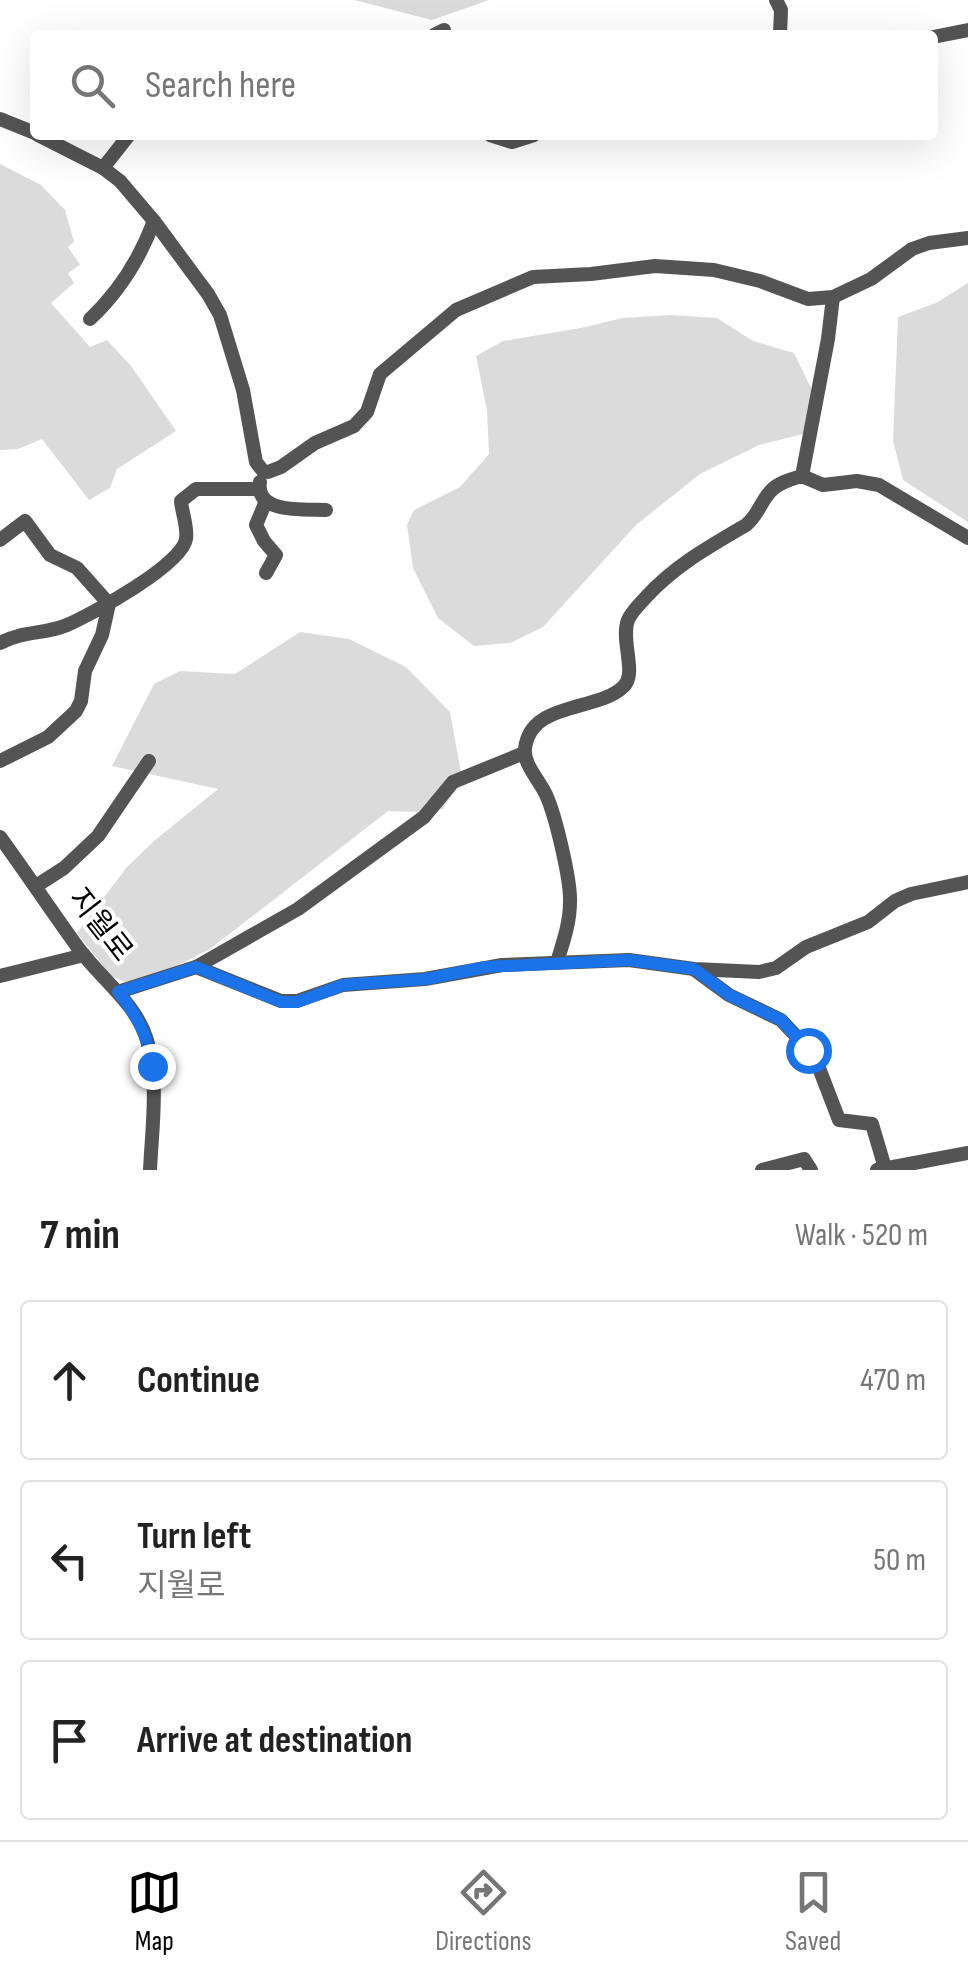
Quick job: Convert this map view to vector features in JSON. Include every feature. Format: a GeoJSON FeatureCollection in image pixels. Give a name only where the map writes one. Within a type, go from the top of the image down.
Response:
{"type":"FeatureCollection","features":[{"type":"Feature","properties":{"kind":"street"},"geometry":{"type":"LineString","coordinates":[[776,0],[781,10],[780,30]]}},
{"type":"Feature","properties":{"kind":"street"},"geometry":{"type":"LineString","coordinates":[[938,36],[968,30]]}},
{"type":"Feature","properties":{"kind":"street"},"geometry":{"type":"LineString","coordinates":[[0,119],[30,131]]}},
{"type":"Feature","properties":{"kind":"street"},"geometry":{"type":"LineString","coordinates":[[49,140],[103,168],[129,189],[220,314],[243,390],[256,462],[263,471],[256,525],[276,555],[266,573]]}},
{"type":"Feature","properties":{"kind":"street"},"geometry":{"type":"LineString","coordinates":[[103,168],[125,140]]}},
{"type":"Feature","properties":{"kind":"street"},"geometry":{"type":"LineString","coordinates":[[90,318],[136,262],[154,221]]}},
{"type":"Feature","properties":{"kind":"street"},"geometry":{"type":"LineString","coordinates":[[263,471],[280,468],[315,442],[354,426],[367,412],[376,380],[386,368],[456,310],[533,277],[655,266],[698,267],[760,281],[808,299],[833,297],[871,279],[912,249],[968,238]]}},
{"type":"Feature","properties":{"kind":"street"},"geometry":{"type":"LineString","coordinates":[[802,476],[833,297]]}},
{"type":"Feature","properties":{"kind":"street"},"geometry":{"type":"LineString","coordinates":[[557,962],[568,921],[570,891],[552,810],[524,753],[538,724],[550,715],[598,700],[626,685],[629,618],[666,576],[752,520],[772,490],[802,476],[823,485],[857,481],[879,485],[968,538]]}},
{"type":"Feature","properties":{"kind":"street"},"geometry":{"type":"LineString","coordinates":[[0,643],[18,634],[47,632],[68,625],[148,578],[184,546],[183,497],[196,489],[262,495],[286,508],[326,510]]}},
{"type":"Feature","properties":{"kind":"street"},"geometry":{"type":"LineString","coordinates":[[0,540],[26,522],[50,555],[77,568],[108,604]]}},
{"type":"Feature","properties":{"kind":"street"},"geometry":{"type":"LineString","coordinates":[[0,761],[48,737],[76,710],[85,672],[102,635],[108,604]]}},
{"type":"Feature","properties":{"kind":"street"},"geometry":{"type":"LineString","coordinates":[[118,992],[196,967],[298,909],[424,817],[453,782],[524,753]]}},
{"type":"Feature","properties":{"kind":"street"},"geometry":{"type":"LineString","coordinates":[[36,886],[76,858],[98,836],[148,761]]}},
{"type":"Feature","properties":{"kind":"street","name":"지월로"},"geometry":{"type":"LineString","coordinates":[[0,837],[84,955],[118,992],[140,1024],[150,1050],[150,1170]]}},
{"type":"Feature","properties":{"kind":"street"},"geometry":{"type":"LineString","coordinates":[[196,967],[281,1002],[306,999],[343,985],[557,962],[629,960],[758,972],[776,968],[806,947],[868,922],[911,894],[968,882]]}},
{"type":"Feature","properties":{"kind":"street"},"geometry":{"type":"LineString","coordinates":[[0,976],[84,955]]}},
{"type":"Feature","properties":{"kind":"street"},"geometry":{"type":"LineString","coordinates":[[694,969],[729,995],[781,1020],[819,1068],[838,1120],[872,1124],[881,1169],[968,1154]]}},
{"type":"Feature","properties":{"kind":"street"},"geometry":{"type":"LineString","coordinates":[[762,1170],[804,1159],[811,1170]]}},
{"type":"Feature","properties":{"kind":"shaded area"},"geometry":{"type":"Polygon","coordinates":[[[354,0],[489,0],[432,20],[354,0]]]}},
{"type":"Feature","properties":{"kind":"shaded area"},"geometry":{"type":"Polygon","coordinates":[[[0,164],[41,185],[65,210],[74,242],[68,247],[80,265],[68,273],[74,283],[51,303],[90,347],[107,340],[131,366],[176,431],[117,469],[110,488],[89,500],[42,439],[18,449],[0,450],[0,164]]]}},
{"type":"Feature","properties":{"kind":"shaded area"},"geometry":{"type":"Polygon","coordinates":[[[968,283],[968,522],[903,480],[893,441],[898,317],[936,303],[968,283]]]}},
{"type":"Feature","properties":{"kind":"shaded area"},"geometry":{"type":"Polygon","coordinates":[[[622,318],[717,318],[753,341],[794,353],[815,396],[807,433],[759,445],[700,474],[636,525],[543,627],[510,643],[474,646],[438,618],[413,568],[407,525],[414,510],[460,487],[489,454],[487,410],[476,356],[503,341],[622,318]]]}},
{"type":"Feature","properties":{"kind":"shaded area"},"geometry":{"type":"Polygon","coordinates":[[[300,632],[349,639],[406,667],[450,712],[462,778],[443,809],[388,811],[210,949],[149,980],[125,982],[111,976],[77,933],[127,867],[218,789],[112,766],[154,684],[180,671],[235,674],[300,632]]]}},
{"type":"Feature","properties":{"kind":"route"},"geometry":{"type":"LineString","coordinates":[[152,1066],[146,1036],[118,992],[196,967],[281,1002],[297,1002],[343,985],[426,979],[486,967],[629,960],[694,969],[729,995],[781,1020],[808,1050]]}}]}
